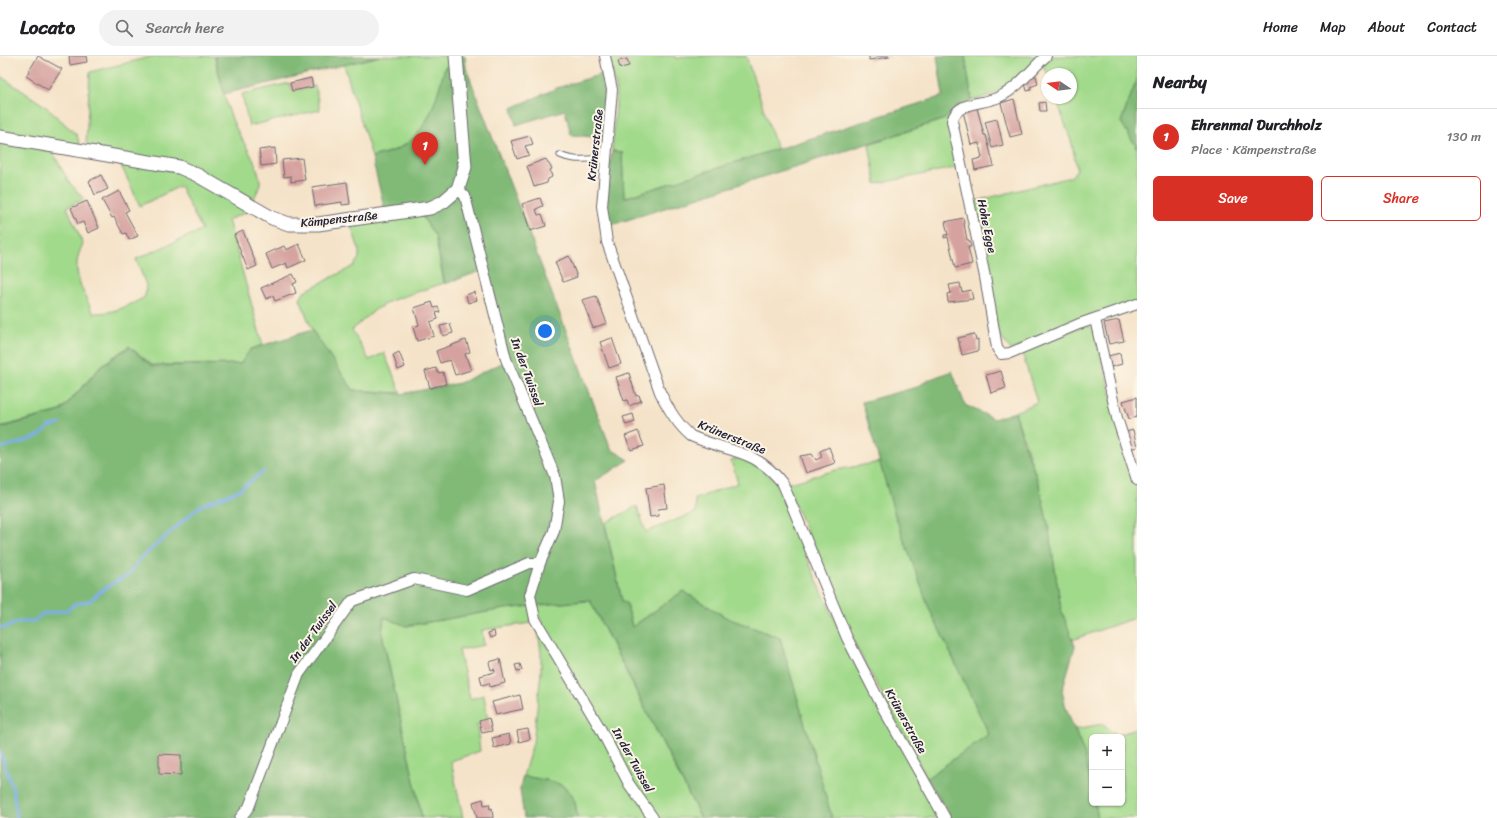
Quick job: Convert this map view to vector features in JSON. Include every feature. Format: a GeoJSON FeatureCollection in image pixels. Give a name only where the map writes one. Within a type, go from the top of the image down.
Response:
{"type":"FeatureCollection","features":[{"type":"Feature","properties":{"kind":"street"},"geometry":{"type":"LineString","coordinates":[[456,56],[465,167],[458,189]]}},
{"type":"Feature","properties":{"kind":"street","name":"Krünerstraße"},"geometry":{"type":"LineString","coordinates":[[604,56],[612,90],[611,117],[602,206],[608,242],[652,373],[665,404],[680,426],[691,436],[755,458],[770,469],[782,484],[847,638],[883,708],[945,818]]}},
{"type":"Feature","properties":{"kind":"street","name":"Hohe Egge"},"geometry":{"type":"LineString","coordinates":[[1046,56],[1008,92],[998,98],[960,108],[954,113],[952,121],[985,277],[997,348],[1001,354],[1010,353],[1078,324],[1137,304]]}},
{"type":"Feature","properties":{"kind":"street","name":"Kämpenstraße"},"geometry":{"type":"LineString","coordinates":[[0,137],[179,166],[272,218],[289,224],[318,224],[430,208],[443,202],[458,189]]}},
{"type":"Feature","properties":{"kind":"street","name":"In der Twissel"},"geometry":{"type":"LineString","coordinates":[[458,189],[465,196],[506,359],[555,476],[559,501],[554,531],[540,563],[530,595],[535,619],[600,728],[629,784],[653,818]]}},
{"type":"Feature","properties":{"kind":"street"},"geometry":{"type":"LineString","coordinates":[[1095,319],[1117,418],[1137,480]]}},
{"type":"Feature","properties":{"kind":"street","name":"In der Twissel"},"geometry":{"type":"LineString","coordinates":[[240,818],[249,807],[299,674],[352,601],[414,580],[467,590],[530,563],[540,563]]}},
{"type":"Feature","properties":{"kind":"lane"},"geometry":{"type":"LineString","coordinates":[[560,155],[574,161],[593,157],[606,159]]}},
{"type":"Feature","properties":{"kind":"green space"},"geometry":{"type":"Polygon","coordinates":[[[154,56],[214,56],[224,96],[232,119],[258,172],[260,185],[253,200],[249,200],[233,190],[91,147],[86,143],[90,72],[154,56]]]}},
{"type":"Feature","properties":{"kind":"green space"},"geometry":{"type":"Polygon","coordinates":[[[215,56],[380,56],[224,94],[215,56]]]}},
{"type":"Feature","properties":{"kind":"green space"},"geometry":{"type":"Polygon","coordinates":[[[381,56],[453,56],[454,66],[445,67],[435,102],[425,124],[418,134],[399,148],[372,157],[344,65],[381,56]]]}},
{"type":"Feature","properties":{"kind":"green space"},"geometry":{"type":"Polygon","coordinates":[[[460,56],[465,56],[466,68],[611,449],[629,460],[595,481],[622,601],[627,604],[632,627],[683,591],[727,618],[780,638],[832,818],[701,818],[590,600],[504,609],[406,626],[384,617],[382,634],[422,818],[0,818],[0,428],[61,411],[102,366],[129,347],[152,366],[240,364],[251,349],[312,330],[353,390],[401,394],[460,383],[508,360],[486,269],[445,284],[435,236],[416,206],[385,211],[372,157],[396,150],[418,133],[425,123],[435,101],[445,67],[461,66],[460,56]]]}},
{"type":"Feature","properties":{"kind":"green space"},"geometry":{"type":"Polygon","coordinates":[[[608,56],[675,56],[676,59],[686,56],[746,56],[777,149],[624,198],[622,152],[612,151],[616,87],[608,56]]]}},
{"type":"Feature","properties":{"kind":"green space"},"geometry":{"type":"Polygon","coordinates":[[[937,56],[965,56],[972,101],[957,107],[945,119],[608,226],[607,207],[609,170],[612,151],[622,152],[624,198],[943,96],[937,56]]]}},
{"type":"Feature","properties":{"kind":"green space"},"geometry":{"type":"Polygon","coordinates":[[[965,56],[1042,56],[1006,90],[972,101],[965,56]]]}},
{"type":"Feature","properties":{"kind":"green space"},"geometry":{"type":"Polygon","coordinates":[[[1051,56],[1137,56],[1137,79],[1121,122],[1137,148],[1137,302],[1011,350],[997,331],[972,202],[1067,178],[1072,176],[1077,169],[1072,144],[1058,104],[1077,104],[1077,68],[1044,68],[1042,64],[1051,56]]]}},
{"type":"Feature","properties":{"kind":"green space"},"geometry":{"type":"Polygon","coordinates":[[[605,73],[608,89],[604,138],[571,135],[565,110],[516,125],[512,108],[557,88],[605,73]]]}},
{"type":"Feature","properties":{"kind":"green space"},"geometry":{"type":"Polygon","coordinates":[[[0,76],[45,106],[77,135],[80,147],[0,132],[0,76]]]}},
{"type":"Feature","properties":{"kind":"green space"},"geometry":{"type":"Polygon","coordinates":[[[1137,79],[1137,148],[1121,122],[1137,79]]]}},
{"type":"Feature","properties":{"kind":"green space"},"geometry":{"type":"Polygon","coordinates":[[[290,83],[292,91],[315,86],[320,110],[249,126],[242,94],[290,83]]]}},
{"type":"Feature","properties":{"kind":"green space"},"geometry":{"type":"Polygon","coordinates":[[[952,113],[959,167],[876,184],[869,144],[945,119],[952,113]]]}},
{"type":"Feature","properties":{"kind":"green space"},"geometry":{"type":"Polygon","coordinates":[[[0,141],[52,151],[69,182],[84,199],[67,207],[83,244],[77,262],[77,271],[81,287],[93,313],[114,311],[145,297],[146,285],[136,259],[202,230],[180,186],[140,206],[119,161],[185,173],[249,211],[228,220],[263,345],[251,349],[240,364],[152,365],[129,346],[102,365],[60,411],[0,427],[0,141]]]}},
{"type":"Feature","properties":{"kind":"green space"},"geometry":{"type":"Polygon","coordinates":[[[420,213],[435,236],[444,283],[390,301],[375,310],[352,330],[369,360],[384,353],[401,393],[353,390],[312,330],[300,299],[305,291],[354,266],[359,258],[359,249],[350,223],[420,213]]]}},
{"type":"Feature","properties":{"kind":"green space"},"geometry":{"type":"Polygon","coordinates":[[[1086,325],[1093,328],[1137,490],[1137,617],[1072,640],[1061,610],[1048,524],[1039,485],[1015,412],[1037,402],[1022,352],[1086,325]]]}},
{"type":"Feature","properties":{"kind":"green space"},"geometry":{"type":"Polygon","coordinates":[[[952,371],[965,405],[994,419],[1015,412],[1023,441],[1039,485],[1048,524],[1061,609],[1075,646],[1062,691],[1066,708],[1084,753],[1089,776],[1089,806],[1096,806],[1098,818],[951,818],[927,778],[989,734],[929,608],[895,515],[862,402],[917,387],[928,380],[952,371]]]}},
{"type":"Feature","properties":{"kind":"green space"},"geometry":{"type":"Polygon","coordinates":[[[741,457],[763,470],[780,489],[811,567],[846,645],[941,818],[832,818],[780,638],[727,618],[683,591],[632,627],[627,604],[622,601],[605,523],[637,506],[646,532],[696,512],[695,499],[738,483],[731,461],[741,457]]]}},
{"type":"Feature","properties":{"kind":"green space"},"geometry":{"type":"Polygon","coordinates":[[[880,462],[895,515],[929,608],[989,734],[927,778],[856,646],[786,484],[836,470],[880,462]]]}},
{"type":"Feature","properties":{"kind":"green space"},"geometry":{"type":"Polygon","coordinates":[[[590,601],[700,817],[656,818],[647,807],[550,639],[534,605],[590,601]]]}},
{"type":"Feature","properties":{"kind":"green space"},"geometry":{"type":"Polygon","coordinates":[[[531,606],[531,623],[482,630],[484,645],[459,650],[470,699],[484,695],[488,722],[477,725],[480,751],[451,761],[463,818],[422,818],[382,633],[384,617],[407,626],[504,609],[531,606]]]}},
{"type":"Feature","properties":{"kind":"green space"},"geometry":{"type":"Polygon","coordinates":[[[538,629],[651,818],[577,818],[576,806],[568,790],[553,782],[523,776],[533,743],[541,673],[541,653],[538,629]]]}},
{"type":"Feature","properties":{"kind":"green space"},"geometry":{"type":"Polygon","coordinates":[[[1102,724],[1115,734],[1089,734],[1089,775],[1084,753],[1075,729],[1102,724]]]}},
{"type":"Feature","properties":{"kind":"green space"},"geometry":{"type":"Polygon","coordinates":[[[1137,729],[1137,818],[1098,818],[1096,806],[1125,806],[1125,734],[1120,734],[1137,729]]]}},
{"type":"Feature","properties":{"kind":"green space"},"geometry":{"type":"Polygon","coordinates":[[[523,776],[553,782],[568,790],[576,806],[577,818],[524,818],[520,789],[523,776]]]}},
{"type":"Feature","properties":{"kind":"building"},"geometry":{"type":"Polygon","coordinates":[[[38,56],[62,69],[48,90],[26,76],[38,56]]]}},
{"type":"Feature","properties":{"kind":"building"},"geometry":{"type":"Polygon","coordinates":[[[69,56],[86,56],[87,62],[70,65],[69,56]]]}},
{"type":"Feature","properties":{"kind":"building"},"geometry":{"type":"Polygon","coordinates":[[[869,56],[889,56],[890,57],[869,60],[869,56]]]}},
{"type":"Feature","properties":{"kind":"building"},"geometry":{"type":"Polygon","coordinates":[[[627,59],[629,66],[620,68],[618,61],[627,59]]]}},
{"type":"Feature","properties":{"kind":"building"},"geometry":{"type":"Polygon","coordinates":[[[1032,76],[1036,76],[1038,84],[1030,87],[1031,90],[1027,91],[1025,83],[1029,82],[1029,79],[1032,78],[1032,76]]]}},
{"type":"Feature","properties":{"kind":"building"},"geometry":{"type":"Polygon","coordinates":[[[311,78],[313,87],[292,91],[290,83],[311,78]]]}},
{"type":"Feature","properties":{"kind":"building"},"geometry":{"type":"Polygon","coordinates":[[[1014,99],[1022,134],[1010,137],[1001,103],[1014,99]]]}},
{"type":"Feature","properties":{"kind":"building"},"geometry":{"type":"Polygon","coordinates":[[[1039,103],[1045,104],[1046,111],[1040,111],[1039,103]]]}},
{"type":"Feature","properties":{"kind":"building"},"geometry":{"type":"Polygon","coordinates":[[[977,108],[994,166],[975,170],[973,160],[982,158],[979,143],[971,145],[963,111],[977,108]]]}},
{"type":"Feature","properties":{"kind":"building"},"geometry":{"type":"Polygon","coordinates":[[[997,119],[1003,145],[992,148],[985,122],[997,119]]]}},
{"type":"Feature","properties":{"kind":"building"},"geometry":{"type":"Polygon","coordinates":[[[530,136],[533,144],[525,146],[529,155],[517,159],[511,141],[530,136]]]}},
{"type":"Feature","properties":{"kind":"building"},"geometry":{"type":"Polygon","coordinates":[[[275,148],[276,164],[261,166],[259,150],[275,148]]]}},
{"type":"Feature","properties":{"kind":"building"},"geometry":{"type":"Polygon","coordinates":[[[302,158],[305,180],[291,182],[291,176],[284,177],[282,160],[302,158]]]}},
{"type":"Feature","properties":{"kind":"building"},"geometry":{"type":"Polygon","coordinates":[[[546,159],[552,169],[550,170],[552,177],[548,179],[547,183],[534,187],[527,166],[546,159]]]}},
{"type":"Feature","properties":{"kind":"building"},"geometry":{"type":"Polygon","coordinates":[[[101,175],[108,189],[95,195],[89,181],[101,175]]]}},
{"type":"Feature","properties":{"kind":"building"},"geometry":{"type":"Polygon","coordinates":[[[347,182],[350,204],[342,205],[342,202],[315,206],[312,187],[347,182]]]}},
{"type":"Feature","properties":{"kind":"building"},"geometry":{"type":"Polygon","coordinates":[[[119,191],[129,210],[125,212],[138,236],[129,240],[126,233],[123,234],[114,217],[112,218],[102,200],[119,191]]]}},
{"type":"Feature","properties":{"kind":"building"},"geometry":{"type":"Polygon","coordinates":[[[540,198],[543,206],[536,209],[538,215],[542,214],[546,226],[530,231],[522,204],[540,198]]]}},
{"type":"Feature","properties":{"kind":"building"},"geometry":{"type":"Polygon","coordinates":[[[87,201],[99,228],[88,233],[83,222],[78,224],[71,208],[87,201]]]}},
{"type":"Feature","properties":{"kind":"building"},"geometry":{"type":"Polygon","coordinates":[[[963,218],[967,240],[969,240],[971,247],[968,247],[972,264],[955,268],[948,237],[944,238],[944,235],[948,235],[945,222],[963,218]]]}},
{"type":"Feature","properties":{"kind":"building"},"geometry":{"type":"Polygon","coordinates":[[[243,231],[257,266],[248,270],[234,235],[243,231]]]}},
{"type":"Feature","properties":{"kind":"building"},"geometry":{"type":"Polygon","coordinates":[[[299,244],[306,260],[288,268],[286,263],[272,269],[266,254],[284,246],[286,250],[299,244]]]}},
{"type":"Feature","properties":{"kind":"building"},"geometry":{"type":"Polygon","coordinates":[[[569,256],[577,277],[563,282],[555,262],[569,256]]]}},
{"type":"Feature","properties":{"kind":"building"},"geometry":{"type":"Polygon","coordinates":[[[293,274],[297,282],[293,284],[296,293],[275,301],[273,296],[266,299],[261,288],[293,274]]]}},
{"type":"Feature","properties":{"kind":"building"},"geometry":{"type":"Polygon","coordinates":[[[960,283],[962,292],[971,290],[973,299],[948,302],[947,294],[951,293],[949,285],[960,283]]]}},
{"type":"Feature","properties":{"kind":"building"},"geometry":{"type":"Polygon","coordinates":[[[474,292],[477,300],[468,303],[466,295],[474,292]]]}},
{"type":"Feature","properties":{"kind":"building"},"geometry":{"type":"Polygon","coordinates":[[[596,296],[607,323],[593,328],[582,300],[596,296]]]}},
{"type":"Feature","properties":{"kind":"building"},"geometry":{"type":"Polygon","coordinates":[[[432,302],[434,308],[438,307],[440,312],[436,313],[438,319],[430,322],[434,336],[417,341],[413,327],[419,325],[414,308],[432,302]]]}},
{"type":"Feature","properties":{"kind":"building"},"geometry":{"type":"Polygon","coordinates":[[[1119,320],[1124,341],[1109,344],[1104,323],[1119,320]]]}},
{"type":"Feature","properties":{"kind":"building"},"geometry":{"type":"Polygon","coordinates":[[[450,324],[453,333],[443,336],[440,326],[450,324]]]}},
{"type":"Feature","properties":{"kind":"building"},"geometry":{"type":"Polygon","coordinates":[[[974,334],[976,340],[978,339],[978,351],[962,355],[958,338],[974,334]]]}},
{"type":"Feature","properties":{"kind":"building"},"geometry":{"type":"Polygon","coordinates":[[[612,338],[621,364],[609,368],[600,342],[612,338]]]}},
{"type":"Feature","properties":{"kind":"building"},"geometry":{"type":"Polygon","coordinates":[[[466,340],[470,352],[465,354],[471,370],[455,375],[450,360],[440,363],[436,351],[466,340]]]}},
{"type":"Feature","properties":{"kind":"building"},"geometry":{"type":"Polygon","coordinates":[[[399,352],[405,367],[398,370],[393,355],[399,352]]]}},
{"type":"Feature","properties":{"kind":"building"},"geometry":{"type":"Polygon","coordinates":[[[1120,353],[1122,364],[1111,367],[1108,356],[1120,353]]]}},
{"type":"Feature","properties":{"kind":"building"},"geometry":{"type":"Polygon","coordinates":[[[436,368],[438,373],[443,372],[446,384],[430,388],[425,371],[436,368]]]}},
{"type":"Feature","properties":{"kind":"building"},"geometry":{"type":"Polygon","coordinates":[[[1001,371],[1006,388],[991,393],[986,375],[1001,371]]]}},
{"type":"Feature","properties":{"kind":"building"},"geometry":{"type":"Polygon","coordinates":[[[629,373],[636,396],[639,395],[641,401],[629,406],[627,400],[624,401],[616,377],[629,373]]]}},
{"type":"Feature","properties":{"kind":"building"},"geometry":{"type":"Polygon","coordinates":[[[1137,397],[1137,417],[1129,419],[1123,401],[1137,397]]]}},
{"type":"Feature","properties":{"kind":"building"},"geometry":{"type":"Polygon","coordinates":[[[633,414],[635,422],[626,425],[623,417],[633,414]]]}},
{"type":"Feature","properties":{"kind":"building"},"geometry":{"type":"Polygon","coordinates":[[[1133,430],[1137,447],[1130,449],[1126,432],[1133,430]]]}},
{"type":"Feature","properties":{"kind":"building"},"geometry":{"type":"Polygon","coordinates":[[[638,431],[644,446],[631,450],[625,436],[638,431]]]}},
{"type":"Feature","properties":{"kind":"building"},"geometry":{"type":"Polygon","coordinates":[[[829,447],[835,463],[806,473],[800,456],[812,454],[816,460],[822,457],[820,451],[829,447]]]}},
{"type":"Feature","properties":{"kind":"building"},"geometry":{"type":"Polygon","coordinates":[[[664,485],[667,508],[658,509],[659,516],[650,517],[646,488],[664,485]]]}},
{"type":"Feature","properties":{"kind":"building"},"geometry":{"type":"Polygon","coordinates":[[[494,631],[495,636],[490,638],[488,633],[494,631]]]}},
{"type":"Feature","properties":{"kind":"building"},"geometry":{"type":"Polygon","coordinates":[[[500,659],[505,683],[490,687],[489,683],[482,685],[480,676],[495,672],[494,669],[491,670],[489,662],[500,659]]]}},
{"type":"Feature","properties":{"kind":"building"},"geometry":{"type":"Polygon","coordinates":[[[520,664],[522,670],[517,671],[515,665],[520,664]]]}},
{"type":"Feature","properties":{"kind":"building"},"geometry":{"type":"Polygon","coordinates":[[[520,695],[523,709],[496,715],[492,702],[520,695]]]}},
{"type":"Feature","properties":{"kind":"building"},"geometry":{"type":"Polygon","coordinates":[[[489,718],[492,731],[482,733],[479,721],[489,718]]]}},
{"type":"Feature","properties":{"kind":"building"},"geometry":{"type":"Polygon","coordinates":[[[528,729],[530,739],[519,742],[517,731],[528,729]]]}},
{"type":"Feature","properties":{"kind":"building"},"geometry":{"type":"Polygon","coordinates":[[[509,734],[511,744],[494,748],[492,738],[509,734]]]}},
{"type":"Feature","properties":{"kind":"building"},"geometry":{"type":"Polygon","coordinates":[[[159,754],[181,755],[181,775],[159,774],[159,754]]]}},
{"type":"Feature","properties":{"kind":"building"},"geometry":{"type":"Polygon","coordinates":[[[483,799],[484,805],[489,804],[490,809],[492,808],[493,818],[477,818],[473,802],[483,799]]]}},
{"type":"Feature","properties":{"kind":"waterway"},"geometry":{"type":"LineString","coordinates":[[0,448],[26,441],[44,432],[48,427],[60,424]]}},
{"type":"Feature","properties":{"kind":"waterway"},"geometry":{"type":"LineString","coordinates":[[0,627],[6,627],[18,622],[35,621],[42,614],[68,610],[74,604],[89,601],[105,588],[129,574],[140,559],[200,506],[239,490],[264,471]]}},
{"type":"Feature","properties":{"kind":"waterway"},"geometry":{"type":"LineString","coordinates":[[0,752],[13,789],[17,818]]}},
{"type":"Feature","properties":{"kind":"place","name":"Ehrenmal Durchholz"},"geometry":{"type":"Point","coordinates":[425,165]}}]}
